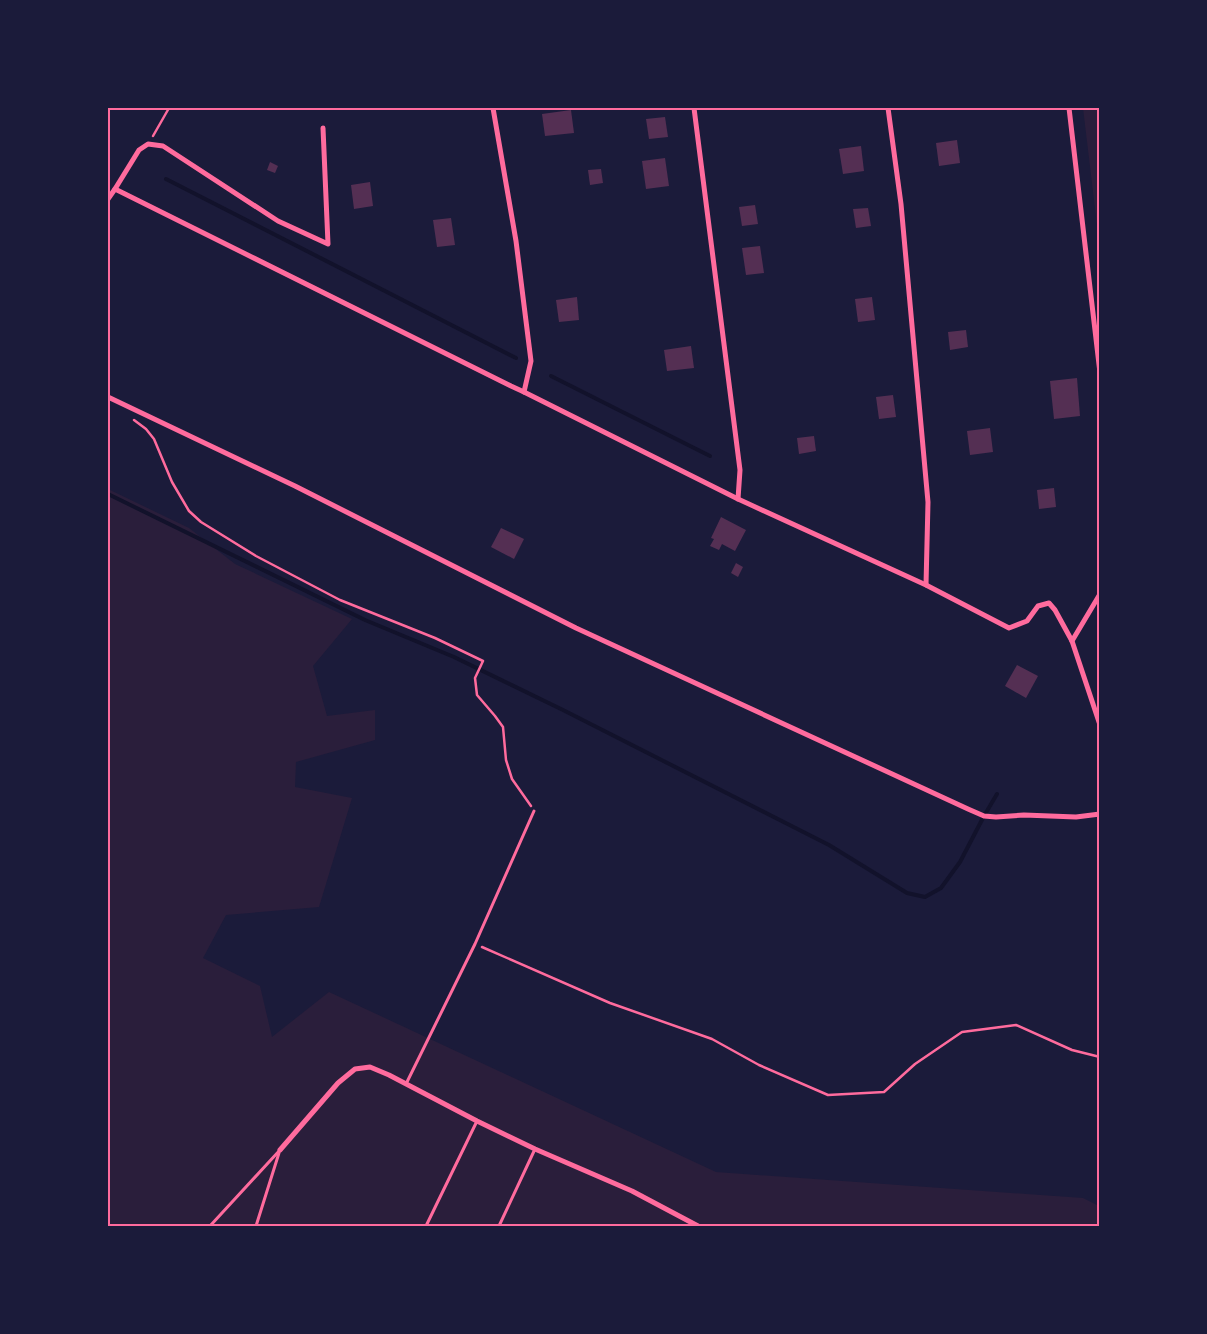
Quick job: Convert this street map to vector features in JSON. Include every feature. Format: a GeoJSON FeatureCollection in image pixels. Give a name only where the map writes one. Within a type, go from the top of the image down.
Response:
{"type":"FeatureCollection","features":[{"type":"Feature","properties":{"kind":"street"},"geometry":{"type":"LineString","coordinates":[[493,108],[516,241],[531,362],[524,392]]}},
{"type":"Feature","properties":{"kind":"street"},"geometry":{"type":"LineString","coordinates":[[694,108],[740,470],[738,499]]}},
{"type":"Feature","properties":{"kind":"street"},"geometry":{"type":"LineString","coordinates":[[888,108],[901,204],[928,502],[926,585]]}},
{"type":"Feature","properties":{"kind":"street"},"geometry":{"type":"LineString","coordinates":[[1069,108],[1100,373]]}},
{"type":"Feature","properties":{"kind":"street"},"geometry":{"type":"LineString","coordinates":[[108,199],[139,150],[148,144],[162,146],[278,221],[328,244],[323,128]]}},
{"type":"Feature","properties":{"kind":"street"},"geometry":{"type":"LineString","coordinates":[[115,189],[738,499],[926,585],[1009,628],[1027,620],[1038,606],[1049,603],[1055,610],[1072,641],[1100,725]]}},
{"type":"Feature","properties":{"kind":"street"},"geometry":{"type":"LineString","coordinates":[[108,397],[295,486],[576,628],[984,816],[1076,817],[1100,814]]}},
{"type":"Feature","properties":{"kind":"street"},"geometry":{"type":"LineString","coordinates":[[1072,641],[1100,594]]}},
{"type":"Feature","properties":{"kind":"street"},"geometry":{"type":"LineString","coordinates":[[280,1150],[338,1083],[355,1069],[370,1067],[535,1149],[632,1191],[698,1226]]}},
{"type":"Feature","properties":{"kind":"lane"},"geometry":{"type":"LineString","coordinates":[[406,1084],[475,944],[534,811]]}},
{"type":"Feature","properties":{"kind":"lane"},"geometry":{"type":"LineString","coordinates":[[426,1226],[476,1121]]}},
{"type":"Feature","properties":{"kind":"lane"},"geometry":{"type":"LineString","coordinates":[[499,1226],[535,1149]]}},
{"type":"Feature","properties":{"kind":"lane"},"geometry":{"type":"LineString","coordinates":[[210,1226],[280,1150]]}},
{"type":"Feature","properties":{"kind":"lane"},"geometry":{"type":"LineString","coordinates":[[256,1226],[280,1150]]}},
{"type":"Feature","properties":{"kind":"path"},"geometry":{"type":"LineString","coordinates":[[148,144],[169,108]]}},
{"type":"Feature","properties":{"kind":"path"},"geometry":{"type":"LineString","coordinates":[[133,420],[146,429],[154,439],[172,482],[189,512],[200,522],[256,556],[340,600],[435,638],[483,661],[475,678],[476,695],[503,727],[506,760],[512,779],[534,811]]}},
{"type":"Feature","properties":{"kind":"path"},"geometry":{"type":"LineString","coordinates":[[475,944],[610,1003],[712,1039],[759,1065],[828,1095],[884,1092],[915,1064],[962,1032],[1016,1025],[1072,1050],[1100,1057]]}},
{"type":"Feature","properties":{"kind":"shaded area"},"geometry":{"type":"Polygon","coordinates":[[[1083,108],[1099,108],[1099,242],[1083,108]]]}},
{"type":"Feature","properties":{"kind":"shaded area"},"geometry":{"type":"Polygon","coordinates":[[[108,489],[189,528],[235,564],[352,619],[313,666],[327,716],[375,710],[375,740],[296,762],[295,787],[352,798],[319,907],[226,915],[203,958],[260,986],[272,1037],[329,992],[716,1172],[1083,1198],[1099,1206],[1099,1226],[108,1226],[108,489]]]}},
{"type":"Feature","properties":{"kind":"building"},"geometry":{"type":"Polygon","coordinates":[[[571,110],[574,133],[545,136],[542,114],[571,110]]]}},
{"type":"Feature","properties":{"kind":"building"},"geometry":{"type":"Polygon","coordinates":[[[665,117],[668,137],[649,139],[646,119],[665,117]]]}},
{"type":"Feature","properties":{"kind":"building"},"geometry":{"type":"Polygon","coordinates":[[[957,140],[960,163],[939,166],[936,143],[957,140]]]}},
{"type":"Feature","properties":{"kind":"building"},"geometry":{"type":"Polygon","coordinates":[[[861,146],[864,171],[843,174],[839,149],[861,146]]]}},
{"type":"Feature","properties":{"kind":"building"},"geometry":{"type":"Polygon","coordinates":[[[665,158],[669,186],[646,189],[642,161],[665,158]]]}},
{"type":"Feature","properties":{"kind":"building"},"geometry":{"type":"Polygon","coordinates":[[[270,162],[278,166],[275,173],[267,170],[270,162]]]}},
{"type":"Feature","properties":{"kind":"building"},"geometry":{"type":"Polygon","coordinates":[[[601,169],[603,183],[590,185],[588,170],[601,169]]]}},
{"type":"Feature","properties":{"kind":"building"},"geometry":{"type":"Polygon","coordinates":[[[370,182],[373,206],[354,209],[351,185],[370,182]]]}},
{"type":"Feature","properties":{"kind":"building"},"geometry":{"type":"Polygon","coordinates":[[[755,205],[758,224],[742,226],[739,207],[755,205]]]}},
{"type":"Feature","properties":{"kind":"building"},"geometry":{"type":"Polygon","coordinates":[[[868,208],[871,226],[856,228],[853,209],[868,208]]]}},
{"type":"Feature","properties":{"kind":"building"},"geometry":{"type":"Polygon","coordinates":[[[451,218],[455,245],[437,247],[433,220],[451,218]]]}},
{"type":"Feature","properties":{"kind":"building"},"geometry":{"type":"Polygon","coordinates":[[[760,246],[764,273],[746,275],[742,248],[760,246]]]}},
{"type":"Feature","properties":{"kind":"building"},"geometry":{"type":"Polygon","coordinates":[[[577,297],[579,320],[559,322],[556,300],[577,297]]]}},
{"type":"Feature","properties":{"kind":"building"},"geometry":{"type":"Polygon","coordinates":[[[872,297],[875,320],[858,322],[855,299],[872,297]]]}},
{"type":"Feature","properties":{"kind":"building"},"geometry":{"type":"Polygon","coordinates":[[[966,330],[968,347],[950,350],[948,332],[966,330]]]}},
{"type":"Feature","properties":{"kind":"building"},"geometry":{"type":"Polygon","coordinates":[[[691,346],[694,368],[667,371],[664,350],[691,346]]]}},
{"type":"Feature","properties":{"kind":"building"},"geometry":{"type":"Polygon","coordinates":[[[1077,378],[1080,416],[1054,419],[1050,381],[1077,378]]]}},
{"type":"Feature","properties":{"kind":"building"},"geometry":{"type":"Polygon","coordinates":[[[893,395],[896,417],[879,419],[876,397],[893,395]]]}},
{"type":"Feature","properties":{"kind":"building"},"geometry":{"type":"Polygon","coordinates":[[[990,428],[993,452],[970,455],[967,431],[990,428]]]}},
{"type":"Feature","properties":{"kind":"building"},"geometry":{"type":"Polygon","coordinates":[[[814,436],[816,451],[799,454],[797,438],[814,436]]]}},
{"type":"Feature","properties":{"kind":"building"},"geometry":{"type":"Polygon","coordinates":[[[1054,488],[1056,507],[1039,509],[1037,490],[1054,488]]]}},
{"type":"Feature","properties":{"kind":"building"},"geometry":{"type":"Polygon","coordinates":[[[721,517],[746,530],[735,551],[722,544],[719,550],[710,546],[714,539],[711,538],[721,517]]]}},
{"type":"Feature","properties":{"kind":"building"},"geometry":{"type":"Polygon","coordinates":[[[501,528],[524,539],[514,559],[491,547],[501,528]]]}},
{"type":"Feature","properties":{"kind":"building"},"geometry":{"type":"Polygon","coordinates":[[[736,563],[743,567],[738,577],[731,573],[736,563]]]}},
{"type":"Feature","properties":{"kind":"building"},"geometry":{"type":"Polygon","coordinates":[[[1017,665],[1038,676],[1026,698],[1005,686],[1017,665]]]}},
{"type":"Feature","properties":{"kind":"waterway"},"geometry":{"type":"LineString","coordinates":[[166,179],[516,358]]}},
{"type":"Feature","properties":{"kind":"waterway"},"geometry":{"type":"LineString","coordinates":[[551,376],[710,456]]}},
{"type":"Feature","properties":{"kind":"waterway"},"geometry":{"type":"LineString","coordinates":[[108,494],[365,620],[454,657],[563,710],[829,845],[907,893],[925,897],[941,888],[960,862],[997,794]]}}]}
